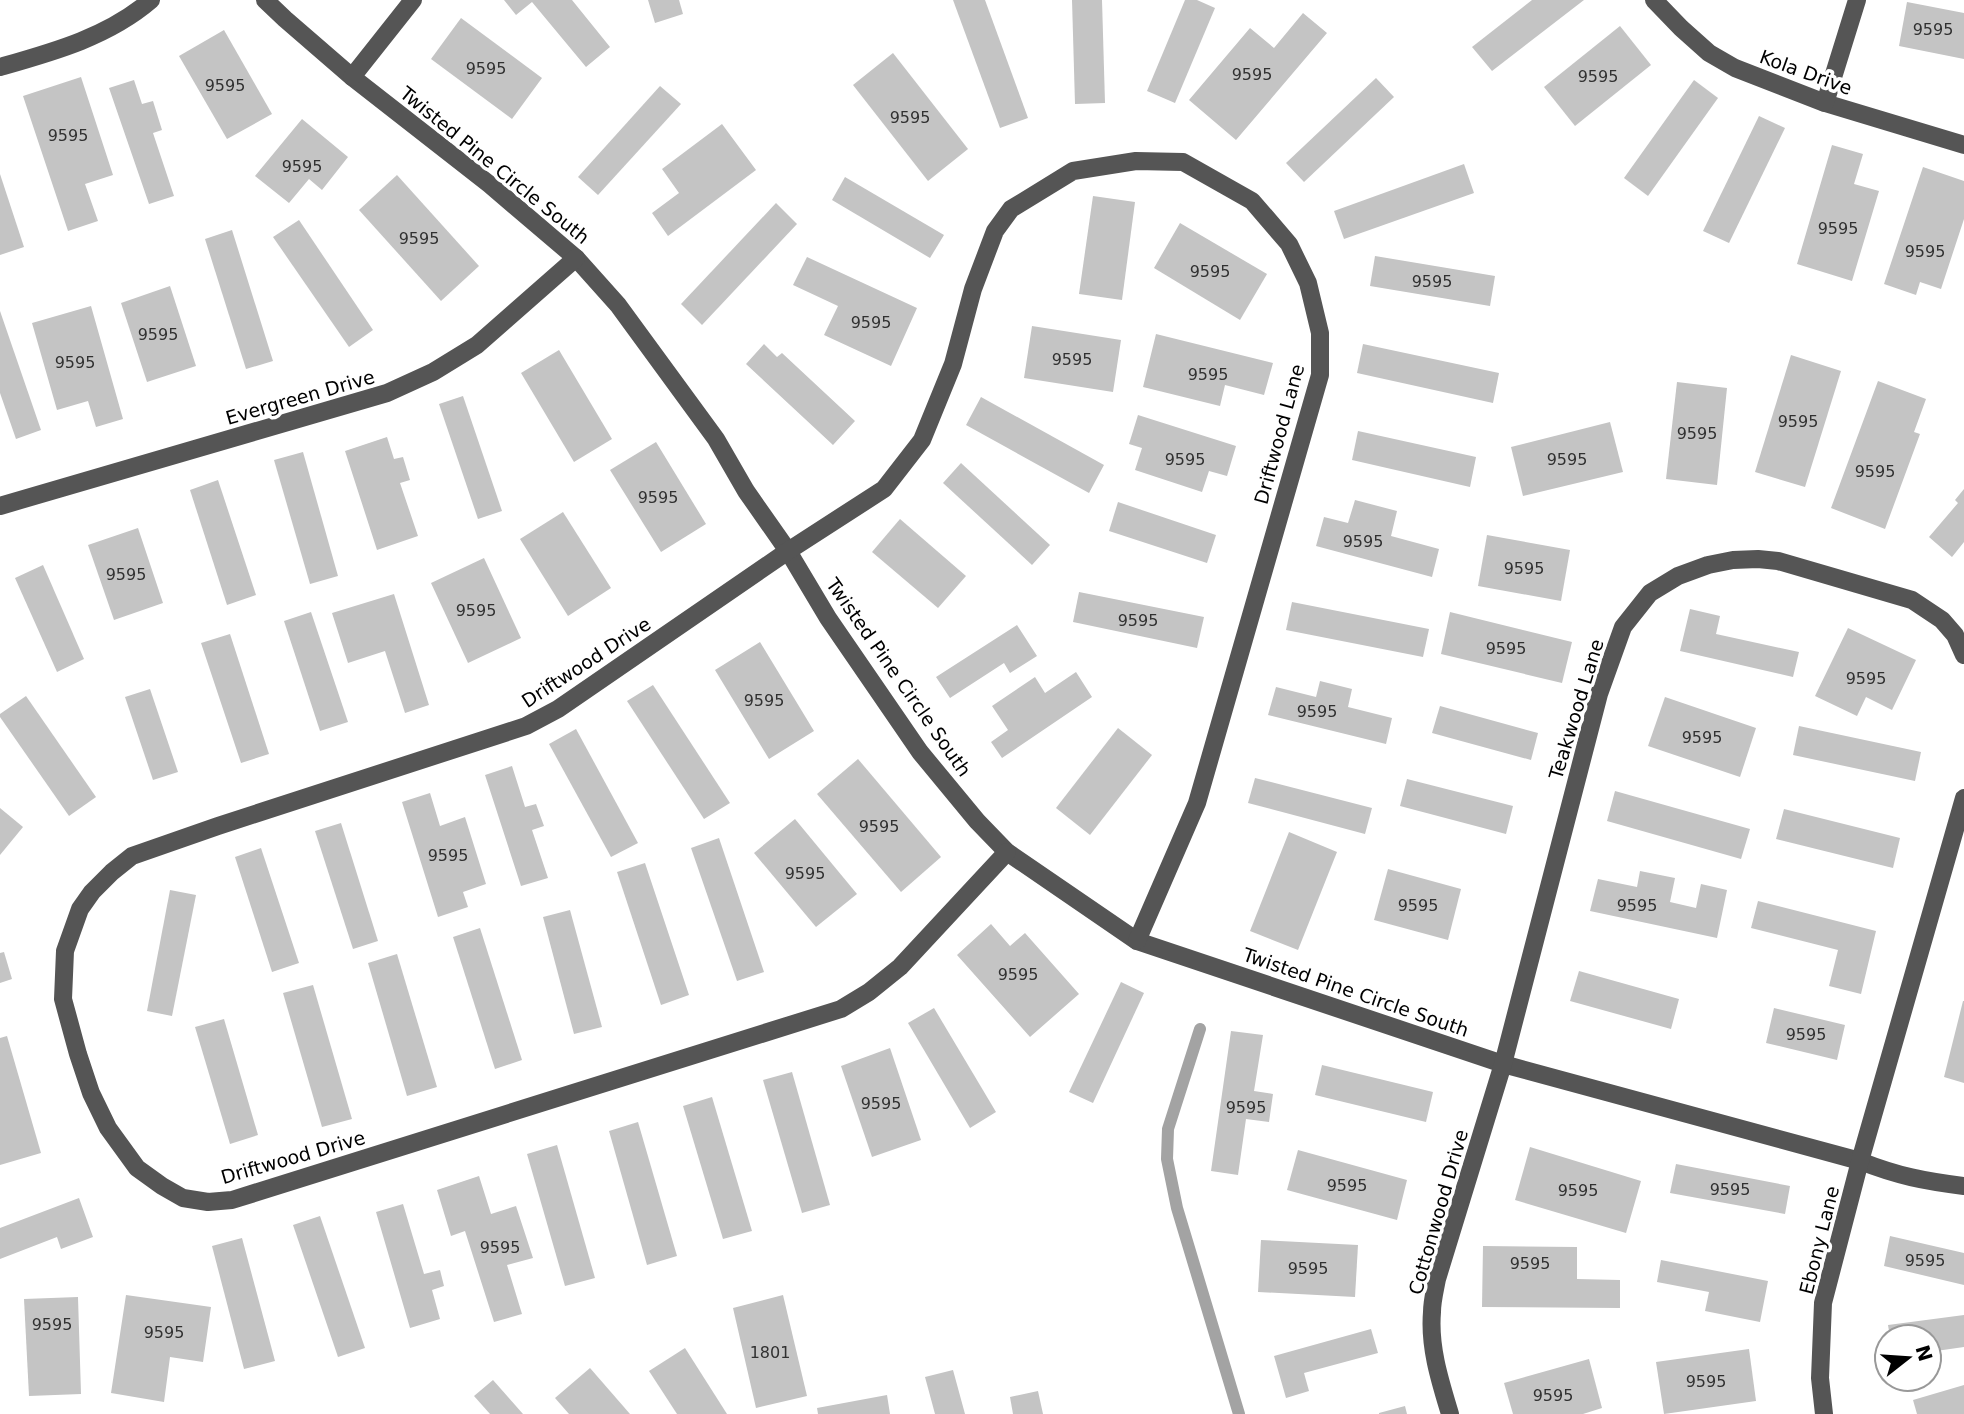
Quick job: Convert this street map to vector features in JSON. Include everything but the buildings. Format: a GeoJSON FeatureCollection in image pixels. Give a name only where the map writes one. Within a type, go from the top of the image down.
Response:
{"type":"FeatureCollection","features":[{"type":"Feature","properties":{"kind":"street"},"geometry":{"type":"LineString","coordinates":[[0,67],[67,48],[107,29],[151,0]]}},
{"type":"Feature","properties":{"kind":"street","name":"Twisted Pine Circle South"},"geometry":{"type":"LineString","coordinates":[[265,0],[352,77],[489,184],[576,258],[618,305],[716,439],[746,491],[788,551],[828,618],[920,752],[977,821],[1007,852],[1137,941],[1503,1064],[1860,1161],[1889,1173],[1917,1180],[1964,1186]]}},
{"type":"Feature","properties":{"kind":"street"},"geometry":{"type":"LineString","coordinates":[[352,77],[412,0]]}},
{"type":"Feature","properties":{"kind":"street","name":"Kola Drive"},"geometry":{"type":"LineString","coordinates":[[1654,0],[1709,52],[1734,68],[1825,103],[1964,145]]}},
{"type":"Feature","properties":{"kind":"street"},"geometry":{"type":"LineString","coordinates":[[1825,103],[1857,0]]}},
{"type":"Feature","properties":{"kind":"street","name":"Driftwood Lane"},"geometry":{"type":"LineString","coordinates":[[788,551],[884,489],[922,440],[953,364],[973,289],[995,231],[1011,209],[1073,171],[1136,161],[1183,162],[1252,201],[1289,244],[1308,283],[1320,333],[1320,375],[1197,803],[1137,941]]}},
{"type":"Feature","properties":{"kind":"street","name":"Evergreen Drive"},"geometry":{"type":"LineString","coordinates":[[0,506],[387,393],[433,372],[477,345],[576,258]]}},
{"type":"Feature","properties":{"kind":"street","name":"Driftwood Drive"},"geometry":{"type":"LineString","coordinates":[[788,551],[558,709],[526,726],[132,856],[112,872],[80,909],[65,951],[63,999],[87,1080],[108,1128],[138,1168],[162,1186],[183,1198],[208,1202],[232,1200],[841,1009],[869,992],[900,967],[1007,852]]}},
{"type":"Feature","properties":{"kind":"street","name":"Teakwood Lane"},"geometry":{"type":"LineString","coordinates":[[1503,1064],[1599,694],[1623,627],[1650,593],[1678,576],[1708,565],[1733,560],[1778,561],[1912,600],[1942,620],[1955,635],[1964,654]]}},
{"type":"Feature","properties":{"kind":"street"},"geometry":{"type":"LineString","coordinates":[[1860,1161],[1964,798]]}},
{"type":"Feature","properties":{"kind":"street","name":"Cottonwood Drive"},"geometry":{"type":"LineString","coordinates":[[1450,1414],[1434,1351],[1432,1312],[1437,1279],[1503,1064]]}},
{"type":"Feature","properties":{"kind":"street","name":"Ebony Lane"},"geometry":{"type":"LineString","coordinates":[[1824,1414],[1819,1378],[1824,1303],[1860,1161]]}},
{"type":"Feature","properties":{"kind":"waterway"},"geometry":{"type":"LineString","coordinates":[[1200,1029],[1168,1129],[1167,1159],[1177,1208],[1239,1414]]}}]}
